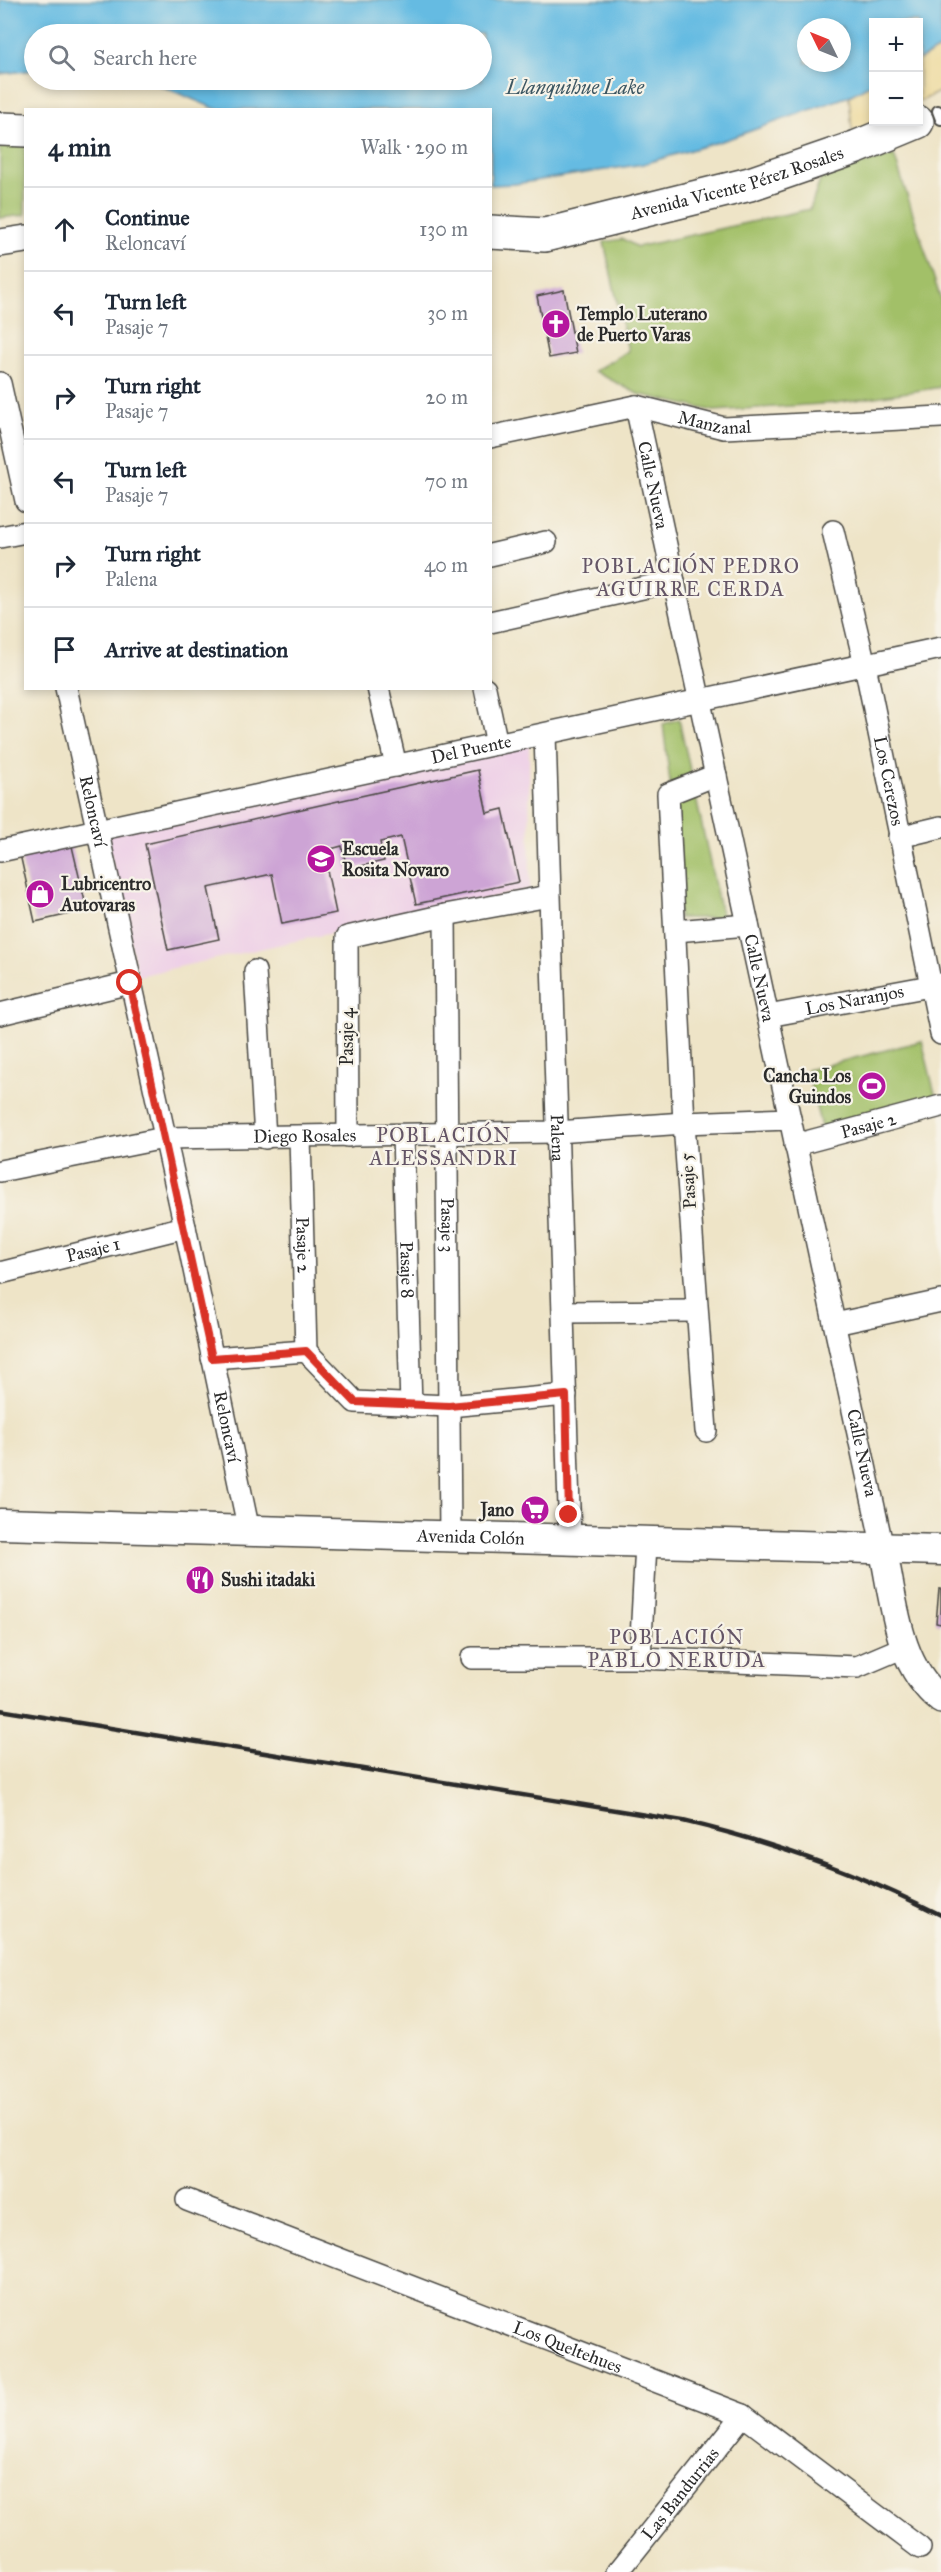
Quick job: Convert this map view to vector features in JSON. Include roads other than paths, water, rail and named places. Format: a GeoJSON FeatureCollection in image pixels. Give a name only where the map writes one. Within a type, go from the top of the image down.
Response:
{"type":"FeatureCollection","features":[{"type":"Feature","properties":{"kind":"main road","name":"Avenida Vicente Pérez Rosales"},"geometry":{"type":"LineString","coordinates":[[493,235],[549,231],[760,180],[857,147],[931,116]]}},
{"type":"Feature","properties":{"kind":"main road"},"geometry":{"type":"LineString","coordinates":[[0,129],[24,130]]}},
{"type":"Feature","properties":{"kind":"main road","name":"Avenida Colón"},"geometry":{"type":"LineString","coordinates":[[0,1524],[646,1544],[941,1550]]}},
{"type":"Feature","properties":{"kind":"street"},"geometry":{"type":"LineString","coordinates":[[0,243],[24,239]]}},
{"type":"Feature","properties":{"kind":"street"},"geometry":{"type":"LineString","coordinates":[[0,383],[24,492]]}},
{"type":"Feature","properties":{"kind":"street","name":"Manzanal"},"geometry":{"type":"LineString","coordinates":[[492,437],[636,406],[724,428],[941,417]]}},
{"type":"Feature","properties":{"kind":"street","name":"Calle Nueva"},"geometry":{"type":"LineString","coordinates":[[636,406],[883,1549]]}},
{"type":"Feature","properties":{"kind":"street","name":"Los Cerezos"},"geometry":{"type":"LineString","coordinates":[[832,531],[865,665],[899,837],[935,985],[941,1034]]}},
{"type":"Feature","properties":{"kind":"street"},"geometry":{"type":"LineString","coordinates":[[0,537],[24,532]]}},
{"type":"Feature","properties":{"kind":"street"},"geometry":{"type":"LineString","coordinates":[[492,555],[546,542]]}},
{"type":"Feature","properties":{"kind":"street"},"geometry":{"type":"LineString","coordinates":[[492,622],[674,581]]}},
{"type":"Feature","properties":{"kind":"street","name":"Del Puente"},"geometry":{"type":"LineString","coordinates":[[0,851],[941,648]]}},
{"type":"Feature","properties":{"kind":"street","name":"Reloncaví"},"geometry":{"type":"LineString","coordinates":[[66,690],[185,1227],[249,1531]]}},
{"type":"Feature","properties":{"kind":"street"},"geometry":{"type":"LineString","coordinates":[[378,690],[396,766]]}},
{"type":"Feature","properties":{"kind":"street"},"geometry":{"type":"LineString","coordinates":[[485,690],[497,744]]}},
{"type":"Feature","properties":{"kind":"street","name":"Palena"},"geometry":{"type":"LineString","coordinates":[[545,734],[570,1540]]}},
{"type":"Feature","properties":{"kind":"street","name":"Pasaje 5"},"geometry":{"type":"LineString","coordinates":[[706,1431],[684,1123],[668,794],[716,775]]}},
{"type":"Feature","properties":{"kind":"street"},"geometry":{"type":"LineString","coordinates":[[899,837],[941,826]]}},
{"type":"Feature","properties":{"kind":"street"},"geometry":{"type":"LineString","coordinates":[[445,915],[549,896]]}},
{"type":"Feature","properties":{"kind":"street","name":"Pasaje 4"},"geometry":{"type":"LineString","coordinates":[[348,1136],[347,937],[445,915]]}},
{"type":"Feature","properties":{"kind":"street","name":"Pasaje 3"},"geometry":{"type":"LineString","coordinates":[[445,915],[450,1537]]}},
{"type":"Feature","properties":{"kind":"street"},"geometry":{"type":"LineString","coordinates":[[675,931],[748,925]]}},
{"type":"Feature","properties":{"kind":"street"},"geometry":{"type":"LineString","coordinates":[[255,971],[266,1138]]}},
{"type":"Feature","properties":{"kind":"street"},"geometry":{"type":"LineString","coordinates":[[0,1014],[130,983]]}},
{"type":"Feature","properties":{"kind":"street","name":"Los Naranjos"},"geometry":{"type":"LineString","coordinates":[[768,1016],[935,985]]}},
{"type":"Feature","properties":{"kind":"street","name":"Pasaje 2"},"geometry":{"type":"LineString","coordinates":[[795,1145],[941,1106]]}},
{"type":"Feature","properties":{"kind":"street","name":"Diego Rosales"},"geometry":{"type":"LineString","coordinates":[[0,1171],[164,1138],[557,1132],[684,1123],[790,1119]]}},
{"type":"Feature","properties":{"kind":"street","name":"Pasaje 8"},"geometry":{"type":"LineString","coordinates":[[403,1135],[411,1406]]}},
{"type":"Feature","properties":{"kind":"street","name":"Pasaje 2"},"geometry":{"type":"LineString","coordinates":[[300,1137],[306,1351]]}},
{"type":"Feature","properties":{"kind":"street","name":"Pasaje 1"},"geometry":{"type":"LineString","coordinates":[[0,1273],[185,1227]]}},
{"type":"Feature","properties":{"kind":"street"},"geometry":{"type":"LineString","coordinates":[[835,1324],[941,1301]]}},
{"type":"Feature","properties":{"kind":"street"},"geometry":{"type":"LineString","coordinates":[[563,1312],[697,1311]]}},
{"type":"Feature","properties":{"kind":"street"},"geometry":{"type":"LineString","coordinates":[[212,1358],[306,1351],[355,1402],[449,1406],[566,1395]]}},
{"type":"Feature","properties":{"kind":"street"},"geometry":{"type":"LineString","coordinates":[[640,1658],[646,1544]]}},
{"type":"Feature","properties":{"kind":"street"},"geometry":{"type":"LineString","coordinates":[[883,1549],[904,1647],[918,1677],[941,1700]]}},
{"type":"Feature","properties":{"kind":"street"},"geometry":{"type":"LineString","coordinates":[[472,1659],[640,1658],[857,1667],[904,1647]]}},
{"type":"Feature","properties":{"kind":"street","name":"Los Queltehues"},"geometry":{"type":"LineString","coordinates":[[187,2200],[743,2415],[920,2548]]}},
{"type":"Feature","properties":{"kind":"street","name":"Las Bandurrias"},"geometry":{"type":"LineString","coordinates":[[618,2572],[743,2415]]}},
{"type":"Feature","properties":{"kind":"water","name":"Llanquihue Lake"},"geometry":{"type":"Polygon","coordinates":[[[0,0],[941,0],[941,48],[923,58],[923,18],[869,18],[869,85],[849,96],[728,139],[643,164],[515,184],[492,185],[492,108],[214,108],[171,90],[492,90],[492,24],[24,24],[24,71],[0,74],[0,0]]]}},
{"type":"Feature","properties":{"kind":"railway"},"geometry":{"type":"LineString","coordinates":[[0,1710],[683,1821],[717,1829],[815,1860],[847,1872],[941,1915]]}},
{"type":"Feature","properties":{"kind":"place","name":"Templo Luterano de Puerto Varas"},"geometry":{"type":"Point","coordinates":[556,324]}},
{"type":"Feature","properties":{"kind":"place","name":"Escuela Rosita Novaro"},"geometry":{"type":"Point","coordinates":[321,859]}},
{"type":"Feature","properties":{"kind":"place","name":"Lubricentro Autovaras"},"geometry":{"type":"Point","coordinates":[40,894]}},
{"type":"Feature","properties":{"kind":"place","name":"Cancha Los Guindos"},"geometry":{"type":"Point","coordinates":[872,1086]}},
{"type":"Feature","properties":{"kind":"place","name":"Jano"},"geometry":{"type":"Point","coordinates":[535,1510]}},
{"type":"Feature","properties":{"kind":"place","name":"Sushi itadaki"},"geometry":{"type":"Point","coordinates":[200,1580]}},
{"type":"Feature","properties":{"kind":"district","name":"POBLACIÓN PEDRO AGUIRRE CERDA"},"geometry":{"type":"Point","coordinates":[691,578]}},
{"type":"Feature","properties":{"kind":"district","name":"POBLACIÓN ALESSANDRI"},"geometry":{"type":"Point","coordinates":[444,1146]}},
{"type":"Feature","properties":{"kind":"district","name":"POBLACIÓN PABLO NERUDA"},"geometry":{"type":"Point","coordinates":[677,1648]}}]}
